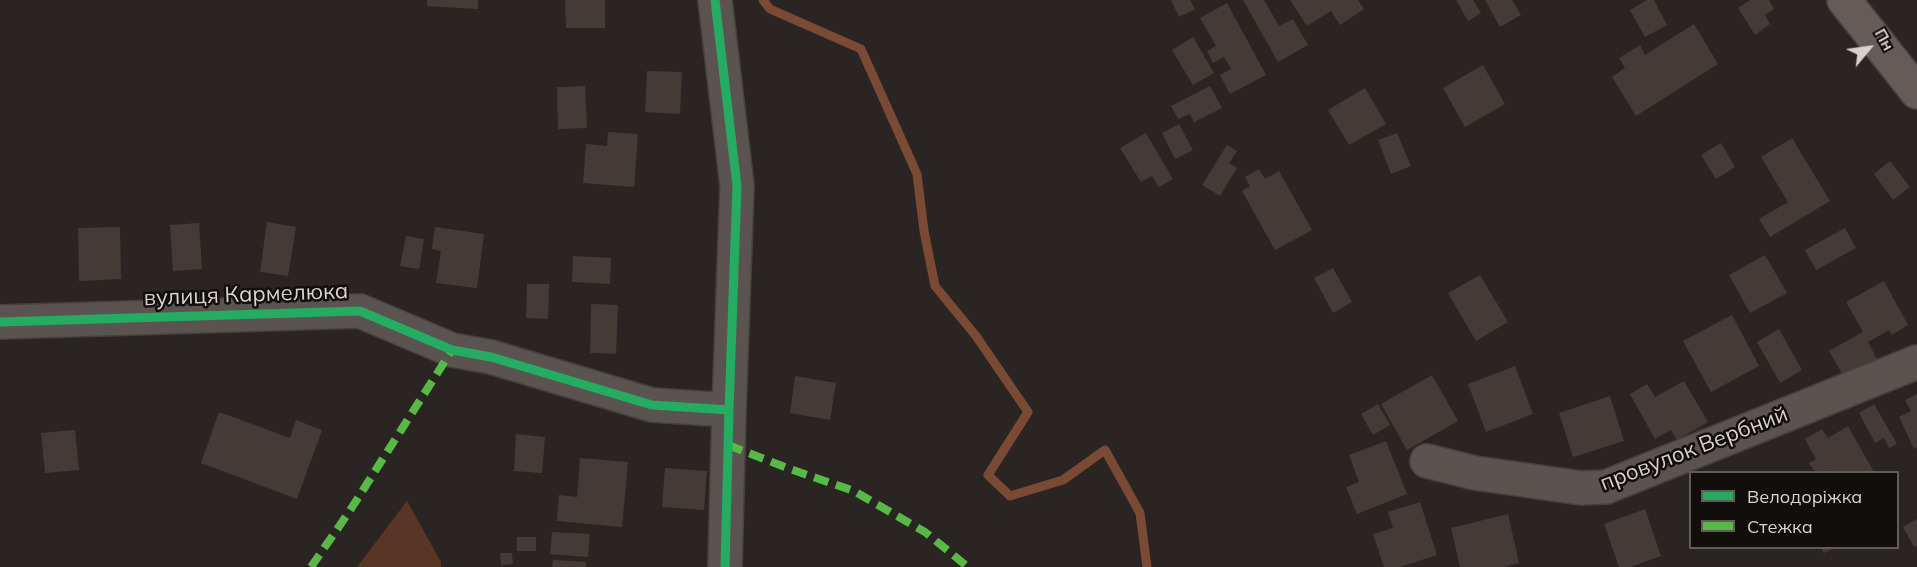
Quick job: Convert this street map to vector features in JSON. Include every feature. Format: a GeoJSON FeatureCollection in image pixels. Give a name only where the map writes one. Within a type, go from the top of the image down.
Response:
{"type":"FeatureCollection","features":[{"type":"Feature","properties":{"kind":"main road"},"geometry":{"type":"LineString","coordinates":[[1844,0],[1917,92]]}},
{"type":"Feature","properties":{"kind":"street"},"geometry":{"type":"LineString","coordinates":[[716,6],[737,186],[725,567]]}},
{"type":"Feature","properties":{"kind":"street","name":"вулиця Кармелюка"},"geometry":{"type":"LineString","coordinates":[[0,322],[360,311],[452,350],[491,357],[652,405],[729,410]]}},
{"type":"Feature","properties":{"kind":"street","name":"провулок Вербний"},"geometry":{"type":"LineString","coordinates":[[1427,461],[1475,473],[1581,488],[1606,487],[1917,362]]}},
{"type":"Feature","properties":{"kind":"shaded area"},"geometry":{"type":"Polygon","coordinates":[[[407,501],[441,562],[441,567],[357,567],[407,501]]]}},
{"type":"Feature","properties":{"kind":"building"},"geometry":{"type":"Polygon","coordinates":[[[427,0],[478,0],[478,9],[427,6],[427,0]]]}},
{"type":"Feature","properties":{"kind":"building"},"geometry":{"type":"Polygon","coordinates":[[[565,0],[605,0],[605,28],[566,28],[565,0]]]}},
{"type":"Feature","properties":{"kind":"building"},"geometry":{"type":"Polygon","coordinates":[[[1171,0],[1190,0],[1195,9],[1179,17],[1171,0]]]}},
{"type":"Feature","properties":{"kind":"building"},"geometry":{"type":"Polygon","coordinates":[[[1243,0],[1264,0],[1279,26],[1293,19],[1308,45],[1278,62],[1243,0]]]}},
{"type":"Feature","properties":{"kind":"building"},"geometry":{"type":"Polygon","coordinates":[[[1290,0],[1358,0],[1364,9],[1340,25],[1331,11],[1307,26],[1290,0]]]}},
{"type":"Feature","properties":{"kind":"building"},"geometry":{"type":"Polygon","coordinates":[[[1456,0],[1473,0],[1481,13],[1468,21],[1456,0]]]}},
{"type":"Feature","properties":{"kind":"building"},"geometry":{"type":"Polygon","coordinates":[[[1485,0],[1512,0],[1521,15],[1500,27],[1485,0]]]}},
{"type":"Feature","properties":{"kind":"building"},"geometry":{"type":"Polygon","coordinates":[[[1647,0],[1654,0],[1667,25],[1645,37],[1630,10],[1647,0]]]}},
{"type":"Feature","properties":{"kind":"building"},"geometry":{"type":"Polygon","coordinates":[[[1750,0],[1769,0],[1774,9],[1765,15],[1770,24],[1755,35],[1738,8],[1750,0]]]}},
{"type":"Feature","properties":{"kind":"building"},"geometry":{"type":"Polygon","coordinates":[[[1227,3],[1266,75],[1230,94],[1220,75],[1231,69],[1224,57],[1213,63],[1207,51],[1216,46],[1200,18],[1227,3]]]}},
{"type":"Feature","properties":{"kind":"building"},"geometry":{"type":"Polygon","coordinates":[[[1694,24],[1718,64],[1636,116],[1612,77],[1625,68],[1619,58],[1640,45],[1645,55],[1694,24]]]}},
{"type":"Feature","properties":{"kind":"building"},"geometry":{"type":"Polygon","coordinates":[[[1193,37],[1214,73],[1193,85],[1172,50],[1193,37]]]}},
{"type":"Feature","properties":{"kind":"building"},"geometry":{"type":"Polygon","coordinates":[[[1483,65],[1505,104],[1465,127],[1443,88],[1483,65]]]}},
{"type":"Feature","properties":{"kind":"building"},"geometry":{"type":"Polygon","coordinates":[[[647,71],[682,72],[680,114],[645,112],[647,71]]]}},
{"type":"Feature","properties":{"kind":"building"},"geometry":{"type":"Polygon","coordinates":[[[585,86],[587,128],[558,129],[557,87],[585,86]]]}},
{"type":"Feature","properties":{"kind":"building"},"geometry":{"type":"Polygon","coordinates":[[[1210,86],[1222,108],[1194,122],[1190,114],[1178,119],[1171,106],[1210,86]]]}},
{"type":"Feature","properties":{"kind":"building"},"geometry":{"type":"Polygon","coordinates":[[[1365,88],[1386,124],[1349,145],[1328,110],[1365,88]]]}},
{"type":"Feature","properties":{"kind":"building"},"geometry":{"type":"Polygon","coordinates":[[[1179,124],[1193,150],[1175,159],[1162,133],[1179,124]]]}},
{"type":"Feature","properties":{"kind":"building"},"geometry":{"type":"Polygon","coordinates":[[[608,132],[638,134],[634,187],[583,183],[586,144],[607,146],[608,132]]]}},
{"type":"Feature","properties":{"kind":"building"},"geometry":{"type":"Polygon","coordinates":[[[1146,133],[1173,179],[1159,187],[1152,176],[1141,182],[1120,148],[1146,133]]]}},
{"type":"Feature","properties":{"kind":"building"},"geometry":{"type":"Polygon","coordinates":[[[1397,133],[1411,166],[1391,174],[1378,140],[1397,133]]]}},
{"type":"Feature","properties":{"kind":"building"},"geometry":{"type":"Polygon","coordinates":[[[1792,138],[1830,201],[1770,237],[1759,219],[1788,202],[1761,157],[1792,138]]]}},
{"type":"Feature","properties":{"kind":"building"},"geometry":{"type":"Polygon","coordinates":[[[1721,143],[1735,167],[1716,179],[1701,155],[1721,143]]]}},
{"type":"Feature","properties":{"kind":"building"},"geometry":{"type":"Polygon","coordinates":[[[1227,145],[1237,151],[1229,163],[1237,168],[1220,196],[1202,185],[1227,145]]]}},
{"type":"Feature","properties":{"kind":"building"},"geometry":{"type":"Polygon","coordinates":[[[1890,161],[1910,187],[1893,200],[1874,174],[1890,161]]]}},
{"type":"Feature","properties":{"kind":"building"},"geometry":{"type":"Polygon","coordinates":[[[1259,169],[1265,179],[1279,171],[1312,230],[1275,250],[1242,191],[1250,186],[1245,177],[1259,169]]]}},
{"type":"Feature","properties":{"kind":"building"},"geometry":{"type":"Polygon","coordinates":[[[267,222],[296,227],[288,276],[260,272],[267,222]]]}},
{"type":"Feature","properties":{"kind":"building"},"geometry":{"type":"Polygon","coordinates":[[[199,223],[202,269],[173,271],[170,225],[199,223]]]}},
{"type":"Feature","properties":{"kind":"building"},"geometry":{"type":"Polygon","coordinates":[[[120,227],[121,279],[79,281],[78,228],[120,227]]]}},
{"type":"Feature","properties":{"kind":"building"},"geometry":{"type":"Polygon","coordinates":[[[435,227],[484,234],[477,288],[436,283],[441,251],[432,249],[435,227]]]}},
{"type":"Feature","properties":{"kind":"building"},"geometry":{"type":"Polygon","coordinates":[[[1845,228],[1856,248],[1816,270],[1805,250],[1845,228]]]}},
{"type":"Feature","properties":{"kind":"building"},"geometry":{"type":"Polygon","coordinates":[[[406,236],[424,239],[419,269],[400,266],[406,236]]]}},
{"type":"Feature","properties":{"kind":"building"},"geometry":{"type":"Polygon","coordinates":[[[1765,255],[1787,293],[1750,313],[1729,275],[1765,255]]]}},
{"type":"Feature","properties":{"kind":"building"},"geometry":{"type":"Polygon","coordinates":[[[573,256],[611,258],[610,284],[572,282],[573,256]]]}},
{"type":"Feature","properties":{"kind":"building"},"geometry":{"type":"Polygon","coordinates":[[[1333,268],[1352,302],[1333,313],[1314,278],[1333,268]]]}},
{"type":"Feature","properties":{"kind":"building"},"geometry":{"type":"Polygon","coordinates":[[[1480,275],[1508,322],[1476,341],[1448,293],[1480,275]]]}},
{"type":"Feature","properties":{"kind":"building"},"geometry":{"type":"Polygon","coordinates":[[[1884,281],[1908,325],[1892,335],[1889,330],[1868,342],[1878,361],[1845,379],[1829,351],[1863,332],[1846,302],[1884,281]]]}},
{"type":"Feature","properties":{"kind":"building"},"geometry":{"type":"Polygon","coordinates":[[[527,284],[549,284],[548,319],[526,318],[527,284]]]}},
{"type":"Feature","properties":{"kind":"building"},"geometry":{"type":"Polygon","coordinates":[[[591,304],[618,305],[616,354],[590,353],[591,304]]]}},
{"type":"Feature","properties":{"kind":"building"},"geometry":{"type":"Polygon","coordinates":[[[1732,315],[1759,366],[1711,392],[1683,341],[1732,315]]]}},
{"type":"Feature","properties":{"kind":"building"},"geometry":{"type":"Polygon","coordinates":[[[1779,329],[1802,370],[1780,383],[1757,342],[1779,329]]]}},
{"type":"Feature","properties":{"kind":"building"},"geometry":{"type":"Polygon","coordinates":[[[1515,366],[1533,414],[1486,432],[1468,384],[1515,366]]]}},
{"type":"Feature","properties":{"kind":"building"},"geometry":{"type":"Polygon","coordinates":[[[1432,375],[1458,421],[1407,450],[1381,404],[1432,375]]]}},
{"type":"Feature","properties":{"kind":"building"},"geometry":{"type":"Polygon","coordinates":[[[795,376],[836,383],[830,420],[790,413],[795,376]]]}},
{"type":"Feature","properties":{"kind":"building"},"geometry":{"type":"Polygon","coordinates":[[[1684,381],[1708,422],[1677,440],[1671,430],[1655,439],[1630,394],[1647,384],[1655,397],[1684,381]]]}},
{"type":"Feature","properties":{"kind":"building"},"geometry":{"type":"Polygon","coordinates":[[[1917,394],[1917,447],[1914,449],[1899,417],[1911,411],[1905,400],[1917,394]]]}},
{"type":"Feature","properties":{"kind":"building"},"geometry":{"type":"Polygon","coordinates":[[[1610,396],[1624,441],[1573,457],[1559,413],[1610,396]]]}},
{"type":"Feature","properties":{"kind":"building"},"geometry":{"type":"Polygon","coordinates":[[[1378,404],[1390,425],[1373,435],[1361,414],[1378,404]]]}},
{"type":"Feature","properties":{"kind":"building"},"geometry":{"type":"Polygon","coordinates":[[[1874,404],[1897,444],[1889,448],[1884,438],[1875,443],[1859,413],[1874,404]]]}},
{"type":"Feature","properties":{"kind":"building"},"geometry":{"type":"Polygon","coordinates":[[[219,412],[290,438],[296,420],[322,430],[297,499],[201,463],[219,412]]]}},
{"type":"Feature","properties":{"kind":"building"},"geometry":{"type":"Polygon","coordinates":[[[1848,426],[1873,471],[1814,471],[1809,463],[1816,459],[1805,439],[1822,429],[1828,438],[1848,426]]]}},
{"type":"Feature","properties":{"kind":"building"},"geometry":{"type":"Polygon","coordinates":[[[75,430],[79,470],[45,473],[41,433],[75,430]]]}},
{"type":"Feature","properties":{"kind":"building"},"geometry":{"type":"Polygon","coordinates":[[[516,434],[545,437],[542,473],[514,471],[516,434]]]}},
{"type":"Feature","properties":{"kind":"building"},"geometry":{"type":"Polygon","coordinates":[[[1386,441],[1407,494],[1357,514],[1346,487],[1359,482],[1349,455],[1386,441]]]}},
{"type":"Feature","properties":{"kind":"building"},"geometry":{"type":"Polygon","coordinates":[[[580,458],[628,462],[622,527],[557,521],[559,495],[577,497],[580,458]]]}},
{"type":"Feature","properties":{"kind":"building"},"geometry":{"type":"Polygon","coordinates":[[[665,468],[707,471],[704,510],[662,507],[665,468]]]}},
{"type":"Feature","properties":{"kind":"building"},"geometry":{"type":"Polygon","coordinates":[[[1420,502],[1437,555],[1400,567],[1384,567],[1373,534],[1393,528],[1388,512],[1420,502]]]}},
{"type":"Feature","properties":{"kind":"building"},"geometry":{"type":"Polygon","coordinates":[[[1645,509],[1661,556],[1631,567],[1619,567],[1604,524],[1645,509]]]}},
{"type":"Feature","properties":{"kind":"building"},"geometry":{"type":"Polygon","coordinates":[[[1508,514],[1519,563],[1504,567],[1460,567],[1451,528],[1508,514]]]}},
{"type":"Feature","properties":{"kind":"building"},"geometry":{"type":"Polygon","coordinates":[[[1917,519],[1917,546],[1914,547],[1903,527],[1917,519]]]}},
{"type":"Feature","properties":{"kind":"building"},"geometry":{"type":"Polygon","coordinates":[[[552,532],[590,534],[588,557],[550,554],[552,532]]]}},
{"type":"Feature","properties":{"kind":"building"},"geometry":{"type":"Polygon","coordinates":[[[517,537],[536,537],[536,551],[517,551],[517,537]]]}},
{"type":"Feature","properties":{"kind":"building"},"geometry":{"type":"Polygon","coordinates":[[[500,553],[512,553],[513,564],[501,565],[500,553]]]}},
{"type":"Feature","properties":{"kind":"building"},"geometry":{"type":"Polygon","coordinates":[[[553,560],[586,562],[586,567],[552,567],[553,560]]]}},
{"type":"Feature","properties":{"kind":"waterway"},"geometry":{"type":"LineString","coordinates":[[763,0],[770,9],[861,49],[917,174],[924,231],[935,286],[976,336],[1028,412],[988,475],[1010,496],[1063,480],[1105,450],[1140,513],[1147,567]]}},
{"type":"Feature","properties":{"kind":"marked path"},"geometry":{"type":"LineString","coordinates":[[311,567],[349,512],[452,350]]}},
{"type":"Feature","properties":{"kind":"marked path"},"geometry":{"type":"LineString","coordinates":[[728,445],[854,491],[925,532],[968,567]]}},
{"type":"Feature","properties":{"kind":"cycle path"},"geometry":{"type":"LineString","coordinates":[[715,0],[737,186],[725,567]]}},
{"type":"Feature","properties":{"kind":"cycle path"},"geometry":{"type":"LineString","coordinates":[[0,322],[360,311],[452,350],[491,357],[652,405],[729,410]]}}]}
